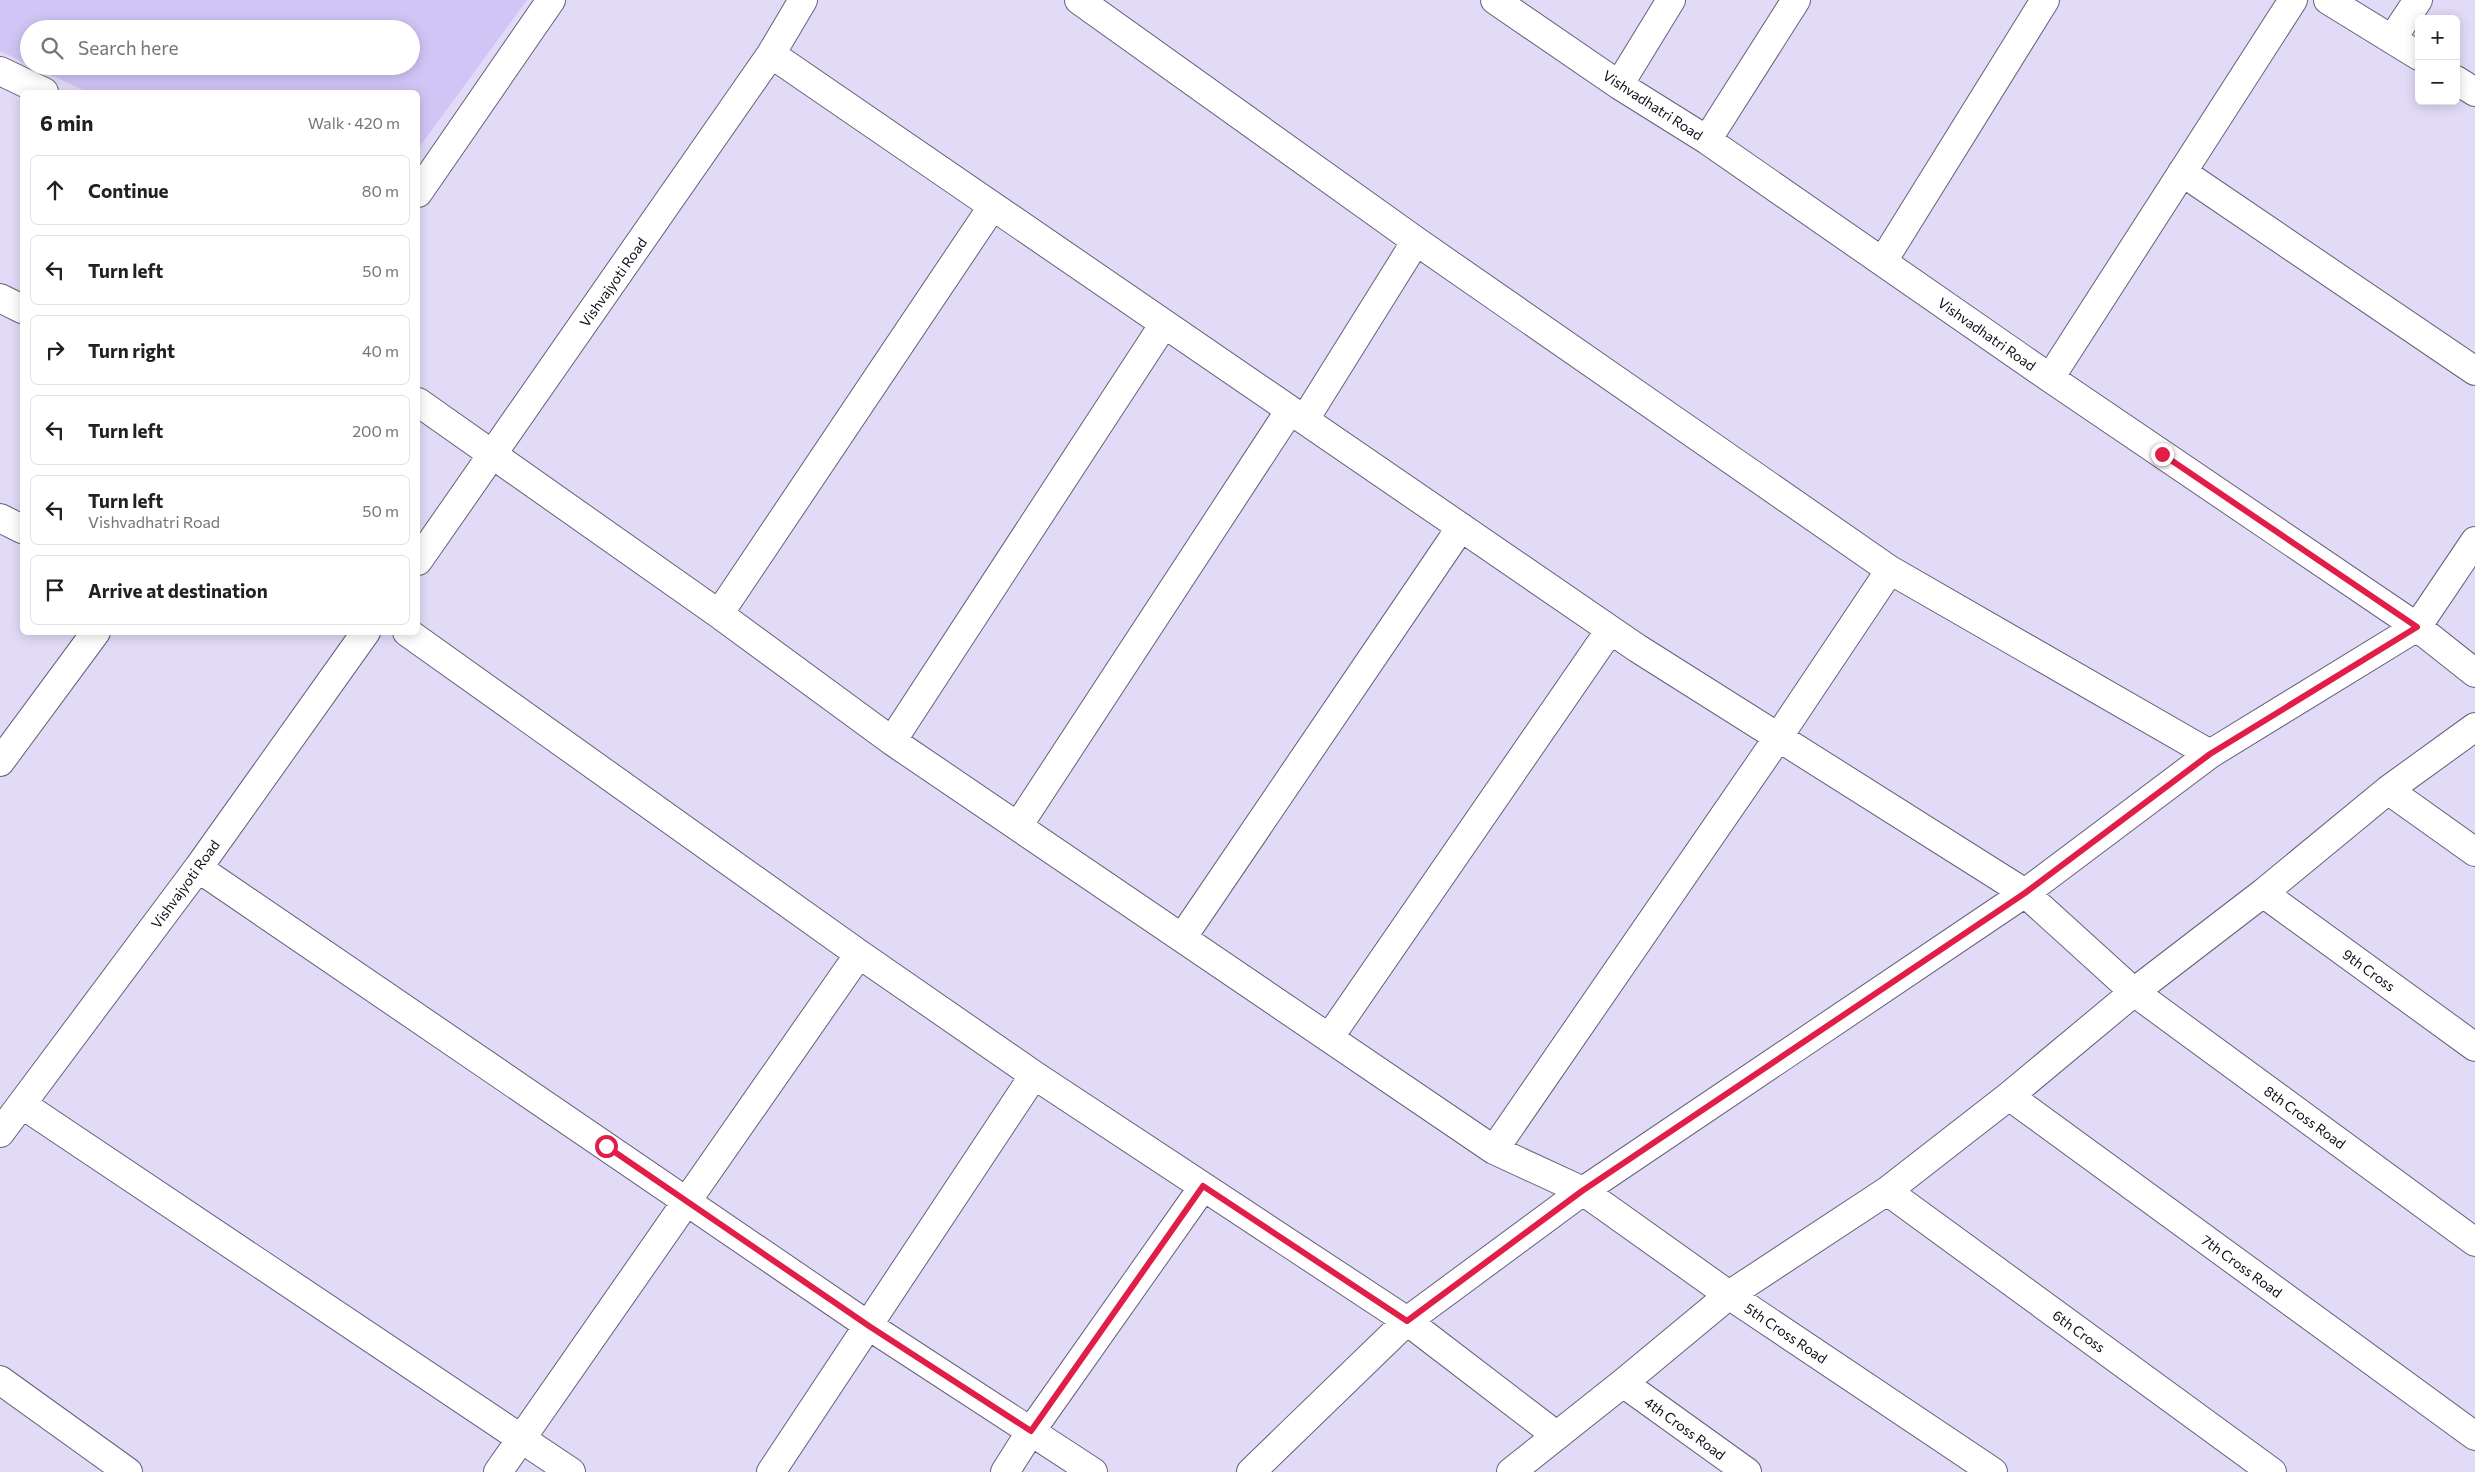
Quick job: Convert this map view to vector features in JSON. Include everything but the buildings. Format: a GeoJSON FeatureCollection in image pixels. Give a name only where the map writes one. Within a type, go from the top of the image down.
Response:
{"type":"FeatureCollection","features":[{"type":"Feature","properties":{"kind":"street"},"geometry":{"type":"LineString","coordinates":[[420,190],[551,0]]}},
{"type":"Feature","properties":{"kind":"street","name":"Vishvajyoti Road"},"geometry":{"type":"LineString","coordinates":[[420,558],[771,54],[803,0]]}},
{"type":"Feature","properties":{"kind":"street"},"geometry":{"type":"LineString","coordinates":[[1079,0],[1416,241],[1890,570],[2210,754]]}},
{"type":"Feature","properties":{"kind":"street","name":"Vishvadhatri Road"},"geometry":{"type":"LineString","coordinates":[[1495,0],[1619,85],[1707,140],[2050,378],[2417,627],[2475,674]]}},
{"type":"Feature","properties":{"kind":"street"},"geometry":{"type":"LineString","coordinates":[[1619,85],[1672,0]]}},
{"type":"Feature","properties":{"kind":"street"},"geometry":{"type":"LineString","coordinates":[[1707,140],[1796,0]]}},
{"type":"Feature","properties":{"kind":"street"},"geometry":{"type":"LineString","coordinates":[[1883,261],[2045,0]]}},
{"type":"Feature","properties":{"kind":"street"},"geometry":{"type":"LineString","coordinates":[[2050,378],[2293,0]]}},
{"type":"Feature","properties":{"kind":"street"},"geometry":{"type":"LineString","coordinates":[[2328,0],[2415,54]]}},
{"type":"Feature","properties":{"kind":"street"},"geometry":{"type":"LineString","coordinates":[[2392,40],[2418,0]]}},
{"type":"Feature","properties":{"kind":"street","name":"8th Cross Road"},"geometry":{"type":"LineString","coordinates":[[771,54],[1610,630],[1778,739],[2025,893],[2134,992],[2475,1242]]}},
{"type":"Feature","properties":{"kind":"street"},"geometry":{"type":"LineString","coordinates":[[0,71],[40,90]]}},
{"type":"Feature","properties":{"kind":"street"},"geometry":{"type":"LineString","coordinates":[[2460,83],[2475,92]]}},
{"type":"Feature","properties":{"kind":"street"},"geometry":{"type":"LineString","coordinates":[[2182,172],[2475,371]]}},
{"type":"Feature","properties":{"kind":"street"},"geometry":{"type":"LineString","coordinates":[[719,614],[992,207]]}},
{"type":"Feature","properties":{"kind":"street"},"geometry":{"type":"LineString","coordinates":[[1018,826],[1416,241]]}},
{"type":"Feature","properties":{"kind":"street"},"geometry":{"type":"LineString","coordinates":[[0,298],[20,308]]}},
{"type":"Feature","properties":{"kind":"street"},"geometry":{"type":"LineString","coordinates":[[892,741],[1164,324]]}},
{"type":"Feature","properties":{"kind":"street","name":"5th Cross Road"},"geometry":{"type":"LineString","coordinates":[[420,403],[719,614],[892,741],[1494,1150],[1582,1191],[1729,1295],[1992,1472]]}},
{"type":"Feature","properties":{"kind":"street"},"geometry":{"type":"LineString","coordinates":[[0,518],[20,528]]}},
{"type":"Feature","properties":{"kind":"street"},"geometry":{"type":"LineString","coordinates":[[1182,938],[1461,527]]}},
{"type":"Feature","properties":{"kind":"street"},"geometry":{"type":"LineString","coordinates":[[1251,1472],[1407,1321],[1582,1191],[2025,893],[2210,754],[2417,627],[2475,541]]}},
{"type":"Feature","properties":{"kind":"street"},"geometry":{"type":"LineString","coordinates":[[1494,1150],[1778,739],[1890,570]]}},
{"type":"Feature","properties":{"kind":"street"},"geometry":{"type":"LineString","coordinates":[[1329,1038],[1610,630]]}},
{"type":"Feature","properties":{"kind":"street"},"geometry":{"type":"LineString","coordinates":[[2,755],[94,635]]}},
{"type":"Feature","properties":{"kind":"street","name":"Vishvajyoti Road"},"geometry":{"type":"LineString","coordinates":[[0,1133],[198,868],[364,635]]}},
{"type":"Feature","properties":{"kind":"street"},"geometry":{"type":"LineString","coordinates":[[411,635],[859,954],[1034,1075],[1407,1321],[1556,1435]]}},
{"type":"Feature","properties":{"kind":"street"},"geometry":{"type":"LineString","coordinates":[[1511,1472],[1623,1383],[1729,1295],[1887,1190],[2009,1096],[2134,992],[2263,893],[2388,790],[2475,727]]}},
{"type":"Feature","properties":{"kind":"street"},"geometry":{"type":"LineString","coordinates":[[2388,790],[2475,852]]}},
{"type":"Feature","properties":{"kind":"street"},"geometry":{"type":"LineString","coordinates":[[198,868],[869,1326],[1093,1472]]}},
{"type":"Feature","properties":{"kind":"street","name":"9th Cross"},"geometry":{"type":"LineString","coordinates":[[2263,893],[2475,1046]]}},
{"type":"Feature","properties":{"kind":"street"},"geometry":{"type":"LineString","coordinates":[[498,1472],[688,1202],[859,954]]}},
{"type":"Feature","properties":{"kind":"street"},"geometry":{"type":"LineString","coordinates":[[771,1472],[1034,1075]]}},
{"type":"Feature","properties":{"kind":"street","name":"7th Cross Road"},"geometry":{"type":"LineString","coordinates":[[2009,1096],[2475,1436]]}},
{"type":"Feature","properties":{"kind":"street"},"geometry":{"type":"LineString","coordinates":[[23,1104],[570,1472]]}},
{"type":"Feature","properties":{"kind":"street"},"geometry":{"type":"LineString","coordinates":[[1006,1472],[1031,1431],[1203,1186]]}},
{"type":"Feature","properties":{"kind":"street","name":"6th Cross"},"geometry":{"type":"LineString","coordinates":[[1887,1190],[2272,1472]]}},
{"type":"Feature","properties":{"kind":"street"},"geometry":{"type":"LineString","coordinates":[[0,1380],[128,1472]]}},
{"type":"Feature","properties":{"kind":"street","name":"4th Cross Road"},"geometry":{"type":"LineString","coordinates":[[1623,1383],[1747,1472]]}},
{"type":"Feature","properties":{"kind":"shaded area"},"geometry":{"type":"Polygon","coordinates":[[[0,0],[527,0],[420,146],[420,90],[83,90],[51,75],[420,75],[420,20],[20,20],[20,61],[0,51],[0,0]]]}},
{"type":"Feature","properties":{"kind":"route"},"geometry":{"type":"LineString","coordinates":[[606,1146],[869,1326],[1031,1431],[1203,1186],[1407,1321],[1582,1191],[2025,893],[2210,754],[2417,627],[2162,454]]}}]}
